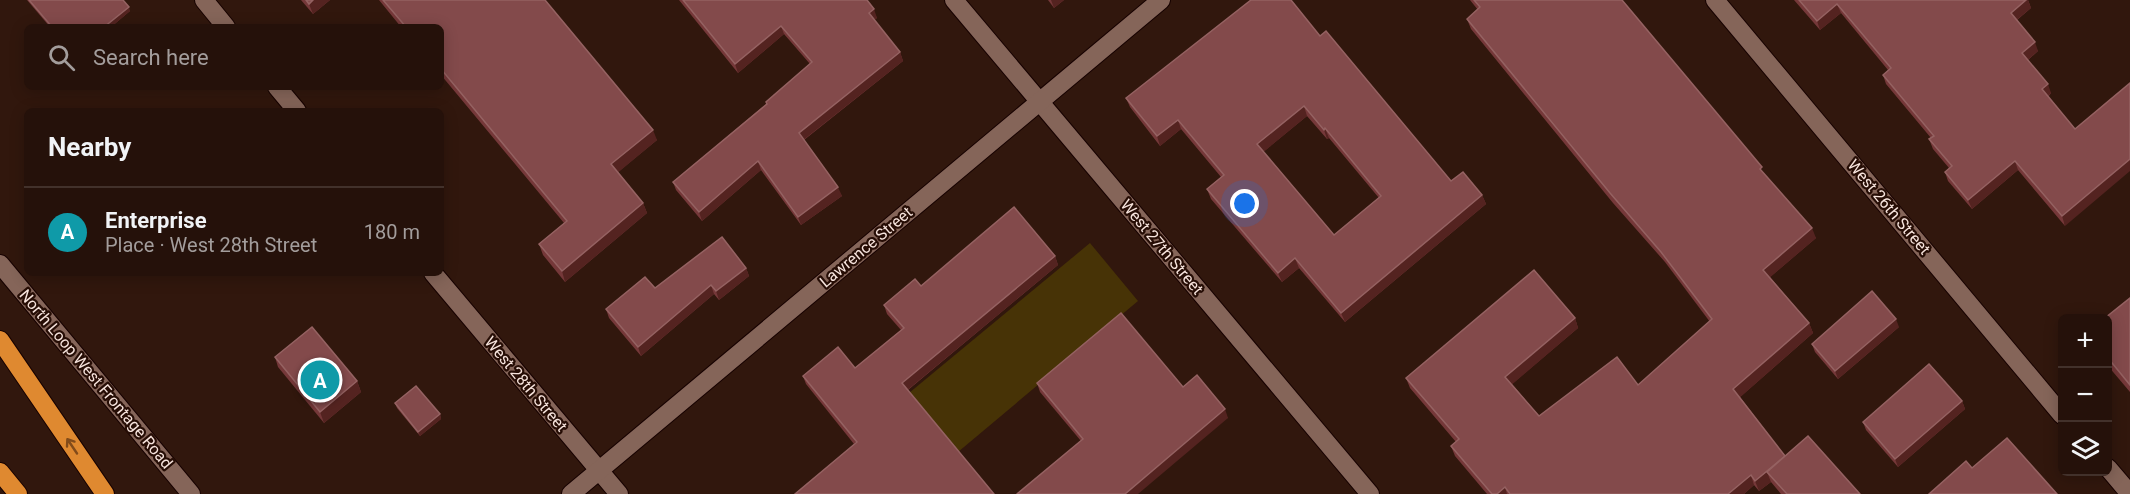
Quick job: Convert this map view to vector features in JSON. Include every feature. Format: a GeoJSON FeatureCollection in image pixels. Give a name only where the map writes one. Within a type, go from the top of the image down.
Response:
{"type":"FeatureCollection","features":[{"type":"Feature","properties":{"kind":"highway"},"geometry":{"type":"LineString","coordinates":[[0,340],[105,494]]}},
{"type":"Feature","properties":{"kind":"highway"},"geometry":{"type":"LineString","coordinates":[[0,472],[18,494]]}},
{"type":"Feature","properties":{"kind":"street"},"geometry":{"type":"LineString","coordinates":[[204,0],[224,24]]}},
{"type":"Feature","properties":{"kind":"street","name":"West 27th Street"},"geometry":{"type":"LineString","coordinates":[[954,0],[1370,494]]}},
{"type":"Feature","properties":{"kind":"street","name":"Lawrence Street"},"geometry":{"type":"LineString","coordinates":[[571,494],[1161,0]]}},
{"type":"Feature","properties":{"kind":"street","name":"West 26th Street"},"geometry":{"type":"LineString","coordinates":[[1715,0],[2058,410]]}},
{"type":"Feature","properties":{"kind":"street"},"geometry":{"type":"LineString","coordinates":[[280,90],[294,108]]}},
{"type":"Feature","properties":{"kind":"street","name":"North Loop West Frontage Road"},"geometry":{"type":"LineString","coordinates":[[0,264],[191,494]]}},
{"type":"Feature","properties":{"kind":"street","name":"West 28th Street"},"geometry":{"type":"LineString","coordinates":[[436,276],[620,494]]}},
{"type":"Feature","properties":{"kind":"street"},"geometry":{"type":"LineString","coordinates":[[2112,473],[2130,494]]}},
{"type":"Feature","properties":{"kind":"shaded area"},"geometry":{"type":"Polygon","coordinates":[[[1090,243],[1138,301],[958,452],[909,393],[1090,243]]]}},
{"type":"Feature","properties":{"kind":"building"},"geometry":{"type":"Polygon","coordinates":[[[29,0],[123,0],[129,7],[108,24],[49,24],[29,0]]]}},
{"type":"Feature","properties":{"kind":"building"},"geometry":{"type":"Polygon","coordinates":[[[383,0],[545,0],[653,130],[611,164],[643,203],[562,271],[539,244],[567,221],[444,73],[444,24],[403,24],[383,0]]]}},
{"type":"Feature","properties":{"kind":"building"},"geometry":{"type":"Polygon","coordinates":[[[683,0],[867,0],[874,9],[869,13],[900,52],[799,133],[838,187],[798,217],[758,161],[699,212],[673,182],[767,104],[766,102],[812,62],[781,26],[735,64],[683,0]]]}},
{"type":"Feature","properties":{"kind":"building"},"geometry":{"type":"Polygon","coordinates":[[[1251,0],[1291,0],[1320,36],[1326,31],[1451,181],[1463,172],[1482,195],[1341,313],[1295,258],[1278,273],[1207,189],[1224,175],[1178,120],[1157,136],[1126,98],[1251,0]],[[1304,106],[1257,144],[1334,235],[1381,196],[1325,128],[1324,130],[1304,106]]]}},
{"type":"Feature","properties":{"kind":"building"},"geometry":{"type":"Polygon","coordinates":[[[1474,0],[1622,0],[1762,167],[1760,169],[1812,228],[1763,270],[1809,323],[1733,389],[1785,456],[1755,481],[1751,475],[1728,494],[1510,494],[1505,487],[1497,494],[1492,494],[1451,446],[1459,439],[1406,378],[1534,270],[1575,318],[1505,377],[1539,416],[1617,357],[1638,385],[1712,319],[1661,252],[1467,19],[1480,7],[1474,0]]]}},
{"type":"Feature","properties":{"kind":"building"},"geometry":{"type":"Polygon","coordinates":[[[1799,0],[2026,0],[2011,13],[2035,42],[2022,53],[2048,84],[2042,89],[2075,129],[2130,83],[2130,159],[2062,216],[2015,161],[1968,200],[1945,172],[1952,166],[1929,139],[1934,136],[1883,75],[1891,68],[1837,4],[1817,21],[1799,0]]]}},
{"type":"Feature","properties":{"kind":"building"},"geometry":{"type":"Polygon","coordinates":[[[1014,207],[1055,256],[902,383],[994,494],[795,494],[857,442],[803,376],[838,347],[855,368],[904,328],[884,305],[915,279],[921,286],[1014,207]]]}},
{"type":"Feature","properties":{"kind":"building"},"geometry":{"type":"Polygon","coordinates":[[[722,237],[746,268],[716,291],[711,285],[638,347],[606,309],[645,277],[655,288],[722,237]]]}},
{"type":"Feature","properties":{"kind":"building"},"geometry":{"type":"Polygon","coordinates":[[[1872,291],[1896,319],[1835,371],[1812,344],[1872,291]]]}},
{"type":"Feature","properties":{"kind":"building"},"geometry":{"type":"Polygon","coordinates":[[[2130,298],[2130,385],[2112,363],[2112,314],[2110,314],[2130,298]]]}},
{"type":"Feature","properties":{"kind":"building"},"geometry":{"type":"Polygon","coordinates":[[[1121,313],[1183,387],[1197,375],[1225,409],[1125,494],[1017,494],[1083,439],[1037,383],[1121,313]]]}},
{"type":"Feature","properties":{"kind":"building"},"geometry":{"type":"Polygon","coordinates":[[[312,327],[357,381],[320,412],[275,357],[312,327]]]}},
{"type":"Feature","properties":{"kind":"building"},"geometry":{"type":"Polygon","coordinates":[[[1929,364],[1962,401],[1895,459],[1863,422],[1929,364]]]}},
{"type":"Feature","properties":{"kind":"building"},"geometry":{"type":"Polygon","coordinates":[[[416,386],[440,414],[418,432],[395,403],[416,386]]]}},
{"type":"Feature","properties":{"kind":"building"},"geometry":{"type":"Polygon","coordinates":[[[1808,436],[1860,494],[1787,494],[1767,472],[1808,436]]]}},
{"type":"Feature","properties":{"kind":"building"},"geometry":{"type":"Polygon","coordinates":[[[2007,438],[2057,494],[1929,494],[1966,461],[1972,468],[2007,438]]]}},
{"type":"Feature","properties":{"kind":"place","name":"Enterprise"},"geometry":{"type":"Point","coordinates":[320,380]}}]}
